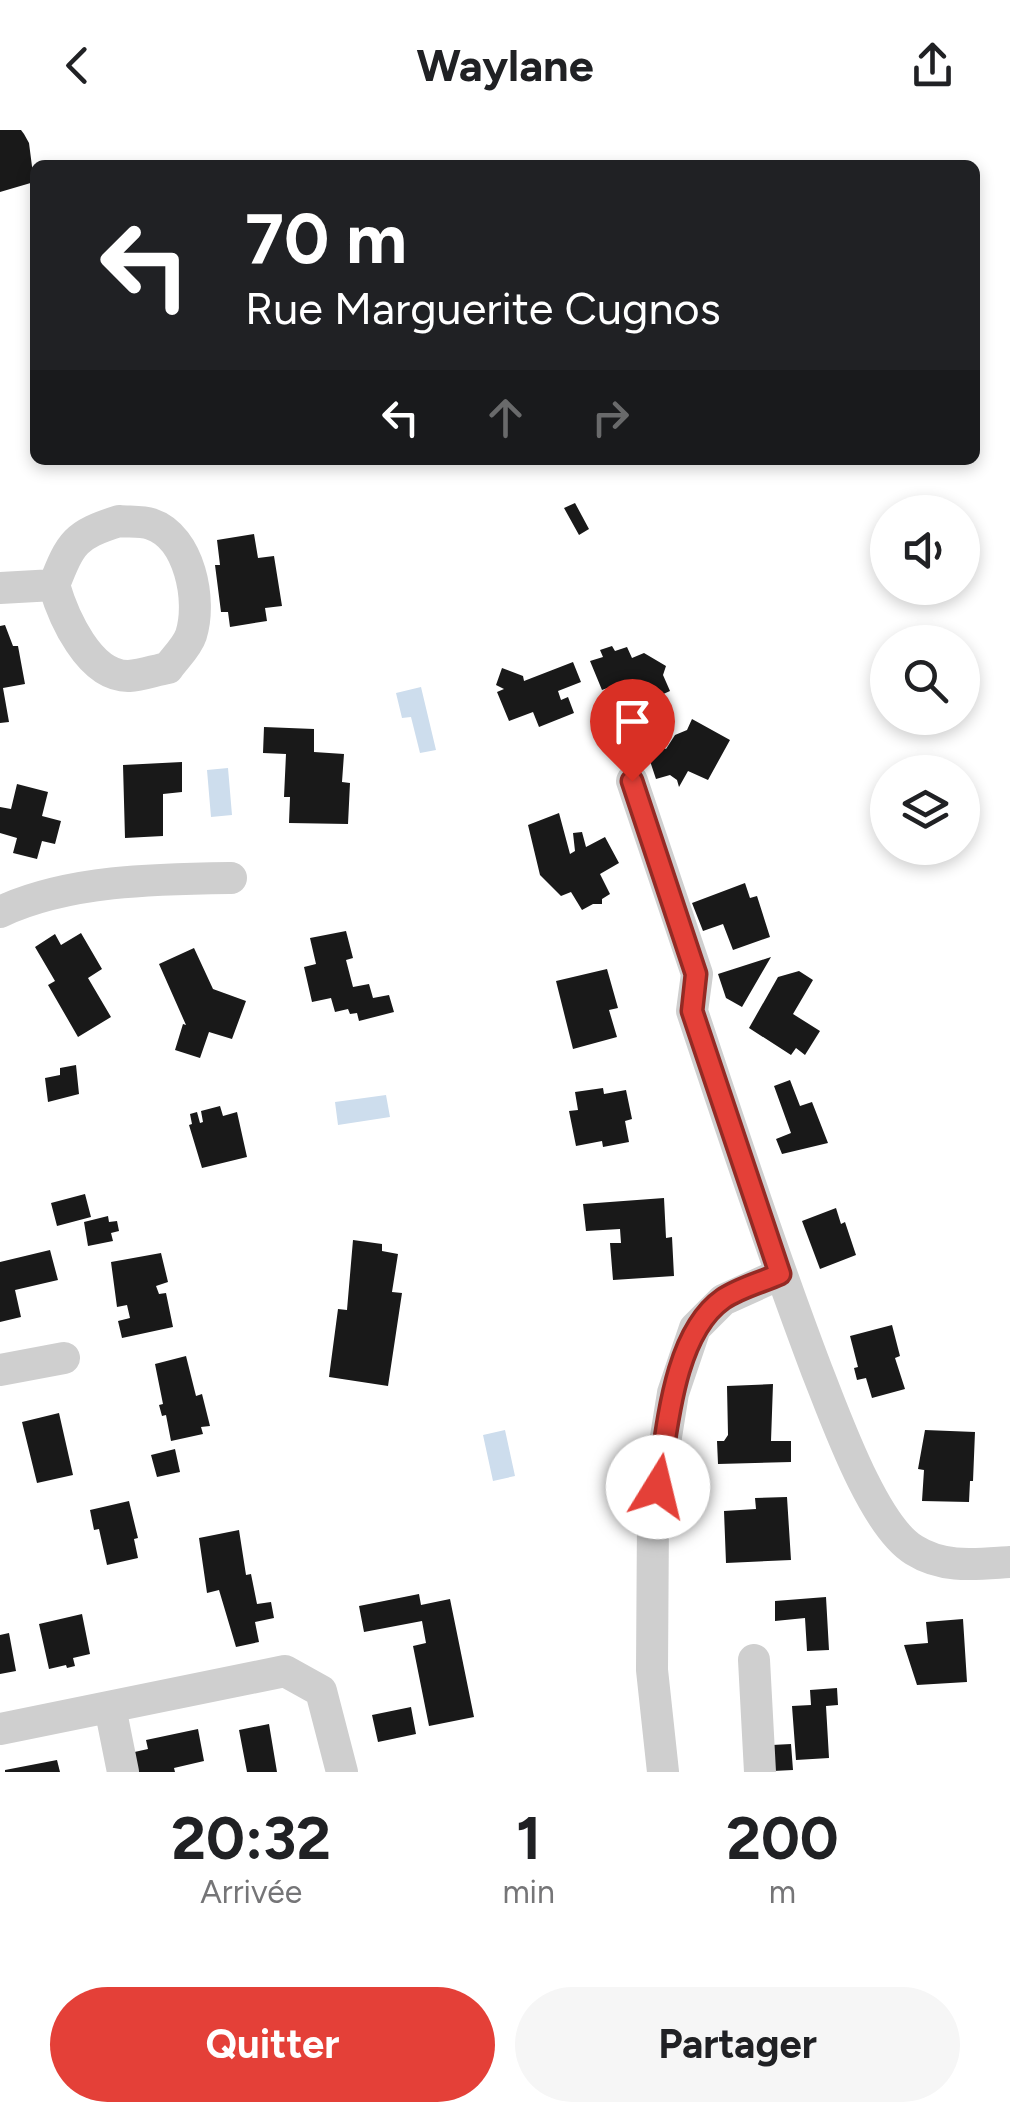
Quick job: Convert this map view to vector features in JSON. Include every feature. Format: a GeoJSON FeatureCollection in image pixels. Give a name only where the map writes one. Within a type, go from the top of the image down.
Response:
{"type":"FeatureCollection","features":[{"type":"Feature","properties":{"kind":"street"},"geometry":{"type":"LineString","coordinates":[[119,521],[151,524],[170,535],[193,582],[191,638],[168,668],[126,676],[94,661],[64,620],[54,585],[74,542],[119,521]]}},
{"type":"Feature","properties":{"kind":"street"},"geometry":{"type":"LineString","coordinates":[[0,588],[54,585]]}},
{"type":"Feature","properties":{"kind":"street"},"geometry":{"type":"LineString","coordinates":[[632,781],[696,974],[692,1011],[780,1274],[850,1454],[881,1512],[912,1550],[954,1566],[1010,1562]]}},
{"type":"Feature","properties":{"kind":"street"},"geometry":{"type":"LineString","coordinates":[[0,912],[23,901],[138,879],[231,878]]}},
{"type":"Feature","properties":{"kind":"street"},"geometry":{"type":"LineString","coordinates":[[663,1772],[652,1670],[653,1518],[673,1393],[695,1328],[722,1300],[780,1274]]}},
{"type":"Feature","properties":{"kind":"street"},"geometry":{"type":"LineString","coordinates":[[0,1370],[64,1358]]}},
{"type":"Feature","properties":{"kind":"street"},"geometry":{"type":"LineString","coordinates":[[754,1660],[760,1772]]}},
{"type":"Feature","properties":{"kind":"street"},"geometry":{"type":"LineString","coordinates":[[0,1729],[284,1671],[320,1691],[342,1772]]}},
{"type":"Feature","properties":{"kind":"street"},"geometry":{"type":"LineString","coordinates":[[110,1707],[123,1772]]}},
{"type":"Feature","properties":{"kind":"water"},"geometry":{"type":"Polygon","coordinates":[[[421,687],[436,750],[420,753],[411,717],[402,718],[396,693],[421,687]]]}},
{"type":"Feature","properties":{"kind":"water"},"geometry":{"type":"Polygon","coordinates":[[[228,768],[232,815],[211,817],[207,770],[228,768]]]}},
{"type":"Feature","properties":{"kind":"water"},"geometry":{"type":"Polygon","coordinates":[[[386,1095],[390,1117],[338,1125],[335,1102],[386,1095]]]}},
{"type":"Feature","properties":{"kind":"water"},"geometry":{"type":"Polygon","coordinates":[[[505,1430],[515,1476],[493,1481],[483,1435],[505,1430]]]}},
{"type":"Feature","properties":{"kind":"building"},"geometry":{"type":"Polygon","coordinates":[[[0,130],[21,130],[29,143],[30,183],[0,192],[0,130]]]}},
{"type":"Feature","properties":{"kind":"building"},"geometry":{"type":"Polygon","coordinates":[[[575,503],[589,529],[579,535],[564,508],[575,503]]]}},
{"type":"Feature","properties":{"kind":"building"},"geometry":{"type":"Polygon","coordinates":[[[254,534],[258,558],[274,556],[282,606],[265,608],[267,621],[230,627],[228,612],[221,612],[215,565],[220,565],[217,540],[254,534]]]}},
{"type":"Feature","properties":{"kind":"building"},"geometry":{"type":"Polygon","coordinates":[[[5,625],[13,646],[18,646],[25,684],[3,688],[9,722],[0,723],[0,626],[5,625]]]}},
{"type":"Feature","properties":{"kind":"building"},"geometry":{"type":"Polygon","coordinates":[[[612,646],[615,651],[627,647],[632,658],[644,653],[666,666],[663,675],[670,691],[628,710],[621,683],[602,690],[590,661],[603,657],[600,650],[612,646]]]}},
{"type":"Feature","properties":{"kind":"building"},"geometry":{"type":"Polygon","coordinates":[[[573,662],[581,682],[558,691],[561,700],[568,697],[574,713],[539,727],[533,712],[509,721],[497,692],[504,689],[496,685],[502,668],[523,676],[524,681],[573,662]]]}},
{"type":"Feature","properties":{"kind":"building"},"geometry":{"type":"Polygon","coordinates":[[[692,719],[730,740],[708,780],[688,771],[679,787],[670,775],[656,779],[647,752],[650,741],[666,749],[675,735],[687,730],[692,719]]]}},
{"type":"Feature","properties":{"kind":"building"},"geometry":{"type":"Polygon","coordinates":[[[264,727],[314,729],[314,752],[344,754],[342,782],[350,783],[348,824],[289,823],[290,797],[284,797],[286,754],[263,753],[264,727]]]}},
{"type":"Feature","properties":{"kind":"building"},"geometry":{"type":"Polygon","coordinates":[[[182,762],[182,792],[163,794],[163,836],[125,838],[123,765],[182,762]]]}},
{"type":"Feature","properties":{"kind":"building"},"geometry":{"type":"Polygon","coordinates":[[[17,784],[48,792],[42,816],[61,821],[55,844],[42,841],[37,859],[13,853],[17,838],[0,833],[0,807],[11,809],[17,784]]]}},
{"type":"Feature","properties":{"kind":"building"},"geometry":{"type":"Polygon","coordinates":[[[559,813],[570,854],[575,851],[573,833],[582,832],[586,847],[605,837],[619,863],[600,874],[610,894],[602,899],[602,904],[582,910],[571,892],[561,896],[540,875],[528,825],[559,813]]]}},
{"type":"Feature","properties":{"kind":"building"},"geometry":{"type":"Polygon","coordinates":[[[745,883],[750,898],[757,896],[770,937],[733,950],[723,924],[703,931],[692,903],[745,883]]]}},
{"type":"Feature","properties":{"kind":"building"},"geometry":{"type":"Polygon","coordinates":[[[346,931],[353,958],[346,960],[353,987],[369,984],[373,998],[389,995],[394,1012],[359,1021],[357,1013],[350,1014],[348,1009],[335,1012],[331,998],[312,1002],[304,967],[316,964],[310,938],[346,931]]]}},
{"type":"Feature","properties":{"kind":"building"},"geometry":{"type":"Polygon","coordinates":[[[81,933],[102,969],[88,978],[111,1017],[78,1037],[48,985],[55,981],[35,947],[55,934],[61,945],[81,933]]]}},
{"type":"Feature","properties":{"kind":"building"},"geometry":{"type":"Polygon","coordinates":[[[194,948],[213,989],[246,1001],[232,1039],[209,1032],[200,1058],[175,1050],[183,1024],[186,1025],[159,964],[194,948]]]}},
{"type":"Feature","properties":{"kind":"building"},"geometry":{"type":"Polygon","coordinates":[[[771,957],[742,1007],[726,998],[718,974],[771,957]]]}},
{"type":"Feature","properties":{"kind":"building"},"geometry":{"type":"Polygon","coordinates":[[[607,969],[618,1008],[609,1010],[617,1037],[573,1049],[556,981],[607,969]]]}},
{"type":"Feature","properties":{"kind":"building"},"geometry":{"type":"Polygon","coordinates":[[[799,971],[813,980],[793,1014],[820,1031],[805,1055],[796,1048],[791,1055],[749,1028],[778,977],[799,971]]]}},
{"type":"Feature","properties":{"kind":"building"},"geometry":{"type":"Polygon","coordinates":[[[76,1065],[79,1094],[48,1102],[45,1078],[60,1075],[60,1068],[76,1065]]]}},
{"type":"Feature","properties":{"kind":"building"},"geometry":{"type":"Polygon","coordinates":[[[790,1080],[800,1106],[812,1102],[828,1143],[782,1154],[776,1139],[791,1133],[774,1086],[790,1080]]]}},
{"type":"Feature","properties":{"kind":"building"},"geometry":{"type":"Polygon","coordinates":[[[603,1088],[604,1094],[626,1090],[632,1119],[625,1121],[629,1142],[603,1147],[602,1141],[576,1146],[569,1111],[578,1110],[575,1092],[603,1088]]]}},
{"type":"Feature","properties":{"kind":"building"},"geometry":{"type":"Polygon","coordinates":[[[220,1106],[223,1116],[237,1112],[247,1157],[202,1168],[189,1125],[190,1114],[197,1112],[200,1123],[201,1111],[220,1106]]]}},
{"type":"Feature","properties":{"kind":"building"},"geometry":{"type":"Polygon","coordinates":[[[85,1194],[91,1217],[57,1226],[51,1203],[85,1194]]]}},
{"type":"Feature","properties":{"kind":"building"},"geometry":{"type":"Polygon","coordinates":[[[664,1198],[666,1238],[672,1237],[674,1276],[613,1280],[610,1243],[621,1243],[620,1229],[586,1231],[583,1204],[664,1198]]]}},
{"type":"Feature","properties":{"kind":"building"},"geometry":{"type":"Polygon","coordinates":[[[836,1208],[856,1255],[820,1269],[802,1221],[836,1208]]]}},
{"type":"Feature","properties":{"kind":"building"},"geometry":{"type":"Polygon","coordinates":[[[108,1216],[109,1222],[117,1221],[119,1231],[111,1233],[113,1241],[88,1246],[84,1222],[108,1216]]]}},
{"type":"Feature","properties":{"kind":"building"},"geometry":{"type":"Polygon","coordinates":[[[353,1240],[382,1244],[382,1251],[398,1254],[392,1292],[402,1293],[388,1386],[329,1377],[338,1309],[347,1310],[353,1240]]]}},
{"type":"Feature","properties":{"kind":"building"},"geometry":{"type":"Polygon","coordinates":[[[50,1250],[58,1280],[15,1290],[21,1317],[0,1322],[0,1262],[50,1250]]]}},
{"type":"Feature","properties":{"kind":"building"},"geometry":{"type":"Polygon","coordinates":[[[161,1253],[168,1282],[156,1286],[159,1294],[166,1293],[173,1327],[122,1338],[118,1321],[130,1318],[127,1305],[117,1307],[111,1262],[161,1253]]]}},
{"type":"Feature","properties":{"kind":"building"},"geometry":{"type":"Polygon","coordinates":[[[892,1325],[900,1356],[895,1358],[905,1389],[872,1398],[866,1378],[857,1380],[854,1368],[858,1367],[850,1336],[892,1325]]]}},
{"type":"Feature","properties":{"kind":"building"},"geometry":{"type":"Polygon","coordinates":[[[186,1356],[196,1396],[202,1394],[210,1426],[201,1427],[203,1434],[171,1441],[166,1415],[162,1416],[159,1405],[163,1404],[155,1364],[186,1356]]]}},
{"type":"Feature","properties":{"kind":"building"},"geometry":{"type":"Polygon","coordinates":[[[773,1384],[771,1441],[791,1441],[791,1462],[718,1464],[717,1441],[724,1441],[728,1435],[727,1386],[773,1384]]]}},
{"type":"Feature","properties":{"kind":"building"},"geometry":{"type":"Polygon","coordinates":[[[59,1413],[73,1475],[37,1483],[22,1422],[59,1413]]]}},
{"type":"Feature","properties":{"kind":"building"},"geometry":{"type":"Polygon","coordinates":[[[925,1430],[975,1432],[969,1502],[922,1501],[924,1470],[918,1469],[925,1430]]]}},
{"type":"Feature","properties":{"kind":"building"},"geometry":{"type":"Polygon","coordinates":[[[175,1449],[180,1472],[157,1477],[151,1455],[175,1449]]]}},
{"type":"Feature","properties":{"kind":"building"},"geometry":{"type":"Polygon","coordinates":[[[787,1497],[791,1560],[726,1563],[724,1511],[756,1509],[755,1498],[787,1497]]]}},
{"type":"Feature","properties":{"kind":"building"},"geometry":{"type":"Polygon","coordinates":[[[129,1501],[138,1538],[134,1539],[138,1558],[107,1565],[90,1510],[129,1501]]]}},
{"type":"Feature","properties":{"kind":"building"},"geometry":{"type":"Polygon","coordinates":[[[239,1530],[246,1575],[251,1574],[257,1604],[271,1602],[274,1618],[255,1622],[259,1642],[236,1647],[219,1590],[207,1593],[199,1538],[239,1530]]]}},
{"type":"Feature","properties":{"kind":"building"},"geometry":{"type":"Polygon","coordinates":[[[419,1594],[421,1605],[450,1599],[474,1717],[429,1726],[413,1646],[426,1643],[422,1621],[364,1632],[359,1606],[419,1594]]]}},
{"type":"Feature","properties":{"kind":"building"},"geometry":{"type":"Polygon","coordinates":[[[826,1597],[829,1650],[807,1651],[805,1618],[775,1621],[775,1601],[826,1597]]]}},
{"type":"Feature","properties":{"kind":"building"},"geometry":{"type":"Polygon","coordinates":[[[82,1614],[90,1654],[73,1658],[75,1666],[49,1669],[39,1624],[82,1614]]]}},
{"type":"Feature","properties":{"kind":"building"},"geometry":{"type":"Polygon","coordinates":[[[963,1619],[967,1682],[917,1685],[904,1645],[928,1643],[926,1622],[963,1619]]]}},
{"type":"Feature","properties":{"kind":"building"},"geometry":{"type":"Polygon","coordinates":[[[9,1633],[16,1671],[0,1674],[0,1635],[9,1633]]]}},
{"type":"Feature","properties":{"kind":"building"},"geometry":{"type":"Polygon","coordinates":[[[837,1688],[838,1705],[826,1706],[829,1758],[796,1760],[792,1706],[811,1705],[810,1690],[837,1688]]]}},
{"type":"Feature","properties":{"kind":"building"},"geometry":{"type":"Polygon","coordinates":[[[411,1707],[416,1734],[378,1742],[372,1715],[411,1707]]]}},
{"type":"Feature","properties":{"kind":"building"},"geometry":{"type":"Polygon","coordinates":[[[269,1724],[277,1772],[247,1772],[239,1730],[269,1724]]]}},
{"type":"Feature","properties":{"kind":"building"},"geometry":{"type":"Polygon","coordinates":[[[198,1729],[204,1761],[174,1768],[175,1772],[134,1772],[130,1753],[148,1749],[146,1740],[198,1729]]]}},
{"type":"Feature","properties":{"kind":"building"},"geometry":{"type":"Polygon","coordinates":[[[791,1744],[793,1770],[773,1771],[772,1745],[791,1744]]]}},
{"type":"Feature","properties":{"kind":"building"},"geometry":{"type":"Polygon","coordinates":[[[57,1760],[60,1772],[5,1772],[5,1770],[57,1760]]]}},
{"type":"Feature","properties":{"kind":"route"},"geometry":{"type":"LineString","coordinates":[[632,781],[696,974],[692,1011],[780,1274],[722,1300],[695,1328],[673,1393],[658,1487]]}}]}
